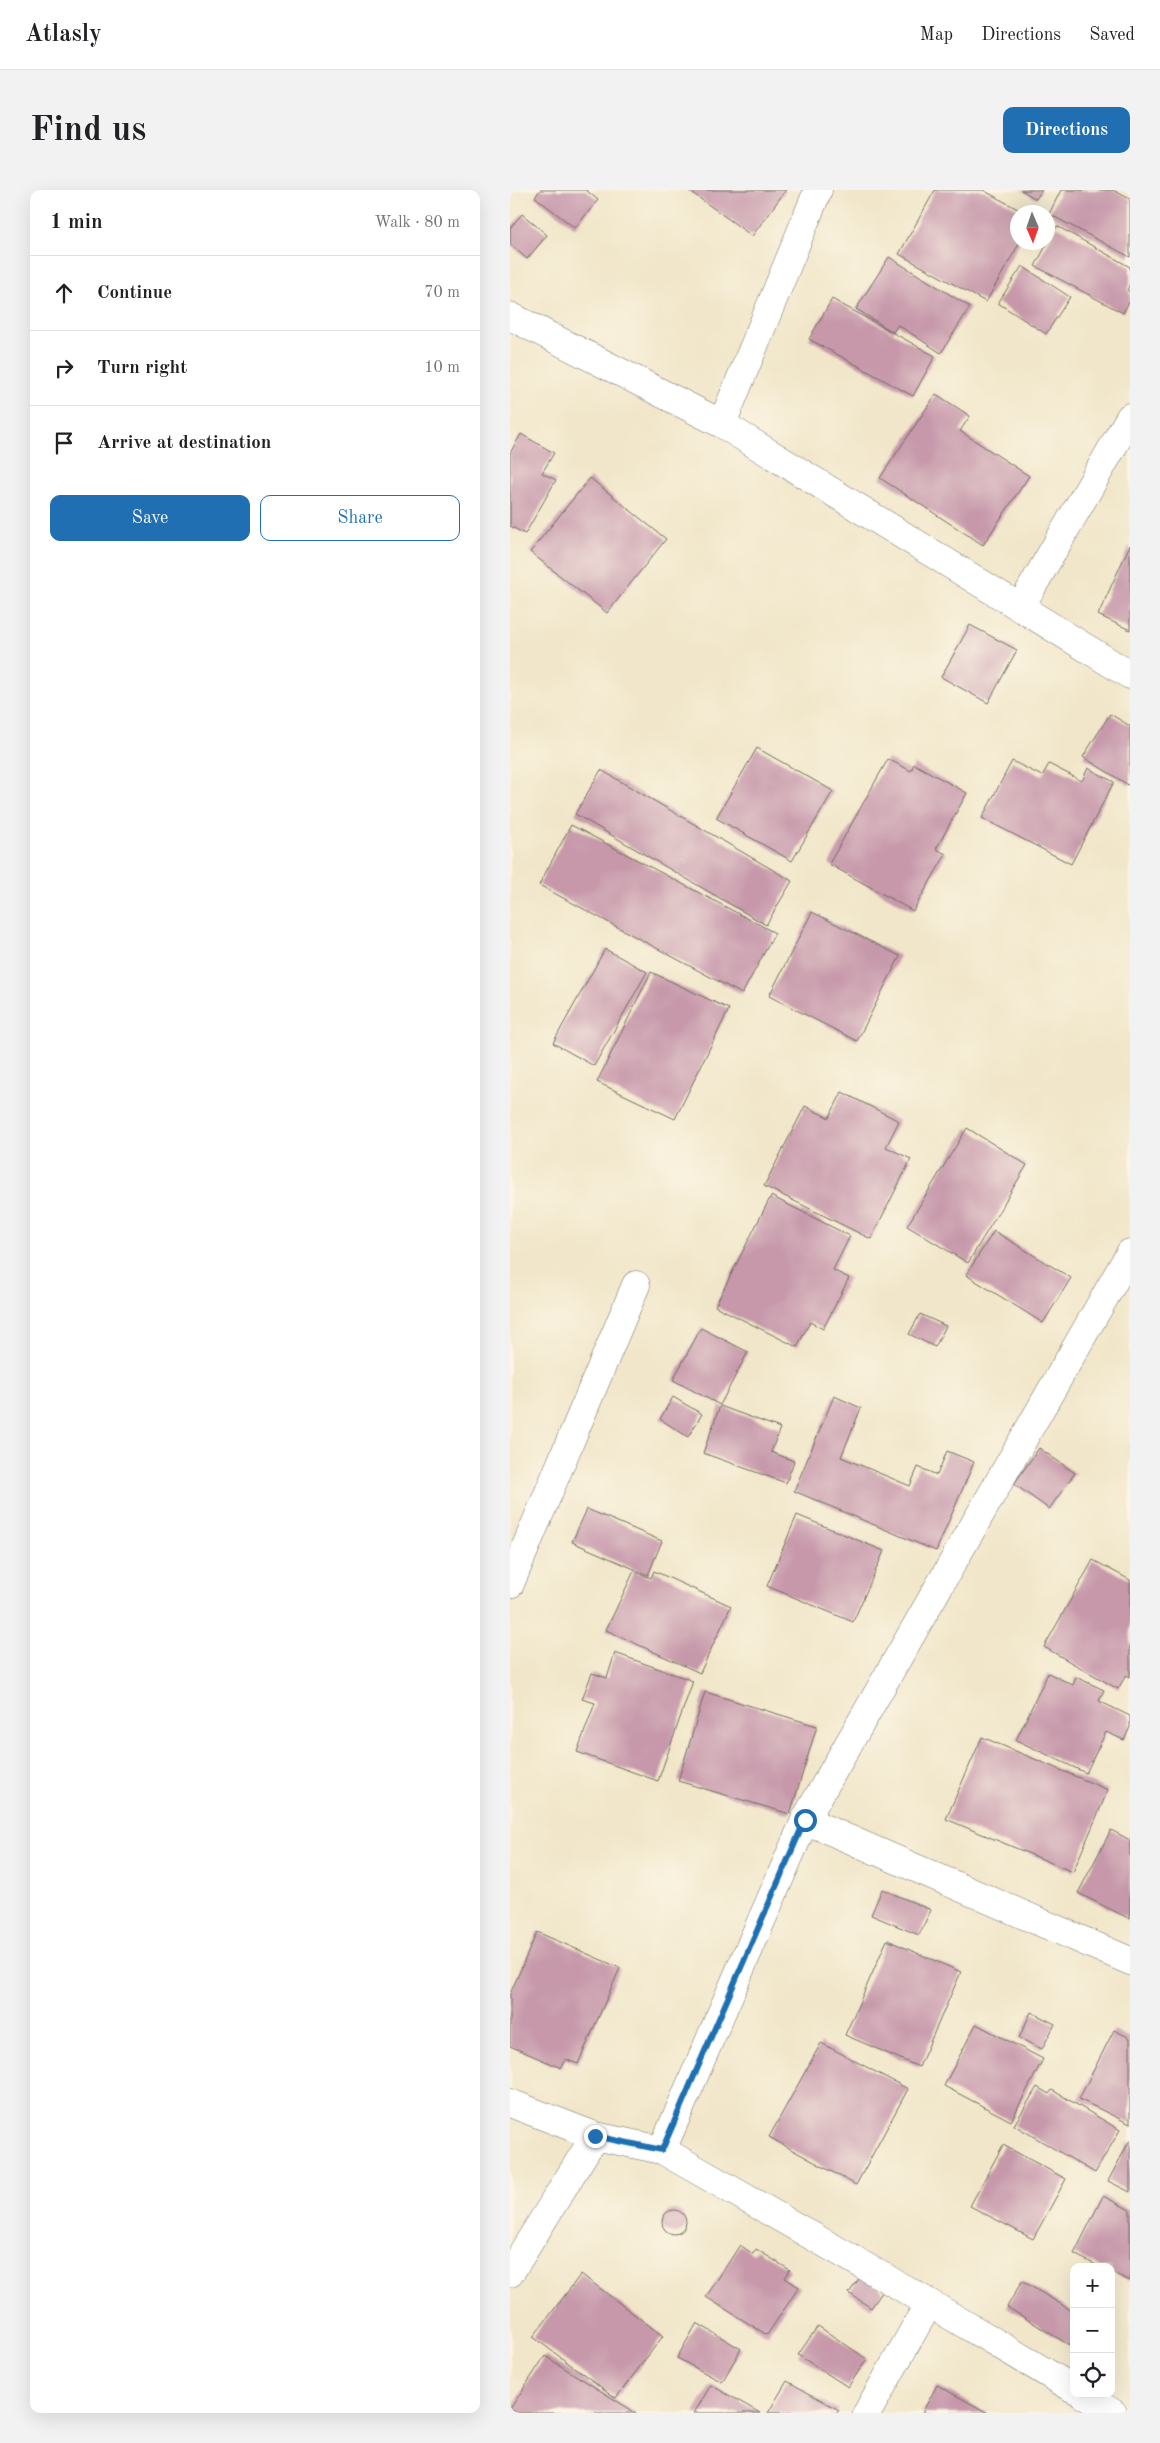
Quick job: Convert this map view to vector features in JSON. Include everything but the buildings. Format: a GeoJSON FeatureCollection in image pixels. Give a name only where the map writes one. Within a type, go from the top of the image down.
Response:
{"type":"FeatureCollection","features":[{"type":"Feature","properties":{"kind":"street"},"geometry":{"type":"LineString","coordinates":[[722,424],[818,190]]}},
{"type":"Feature","properties":{"kind":"street"},"geometry":{"type":"LineString","coordinates":[[510,316],[722,424],[1130,675]]}},
{"type":"Feature","properties":{"kind":"street"},"geometry":{"type":"LineString","coordinates":[[1020,608],[1130,417]]}},
{"type":"Feature","properties":{"kind":"street"},"geometry":{"type":"LineString","coordinates":[[662,2150],[805,1820],[1130,1253]]}},
{"type":"Feature","properties":{"kind":"street"},"geometry":{"type":"LineString","coordinates":[[510,1584],[636,1285]]}},
{"type":"Feature","properties":{"kind":"street"},"geometry":{"type":"LineString","coordinates":[[805,1820],[1130,1962]]}},
{"type":"Feature","properties":{"kind":"street"},"geometry":{"type":"LineString","coordinates":[[510,2103],[595,2136],[662,2150],[929,2303],[1070,2387]]}},
{"type":"Feature","properties":{"kind":"street"},"geometry":{"type":"LineString","coordinates":[[510,2273],[595,2136]]}},
{"type":"Feature","properties":{"kind":"street"},"geometry":{"type":"LineString","coordinates":[[867,2413],[929,2303]]}},
{"type":"Feature","properties":{"kind":"street"},"geometry":{"type":"LineString","coordinates":[[1089,2398],[1113,2413]]}},
{"type":"Feature","properties":{"kind":"route"},"geometry":{"type":"LineString","coordinates":[[595,2136],[662,2150],[805,1820]]}}]}
